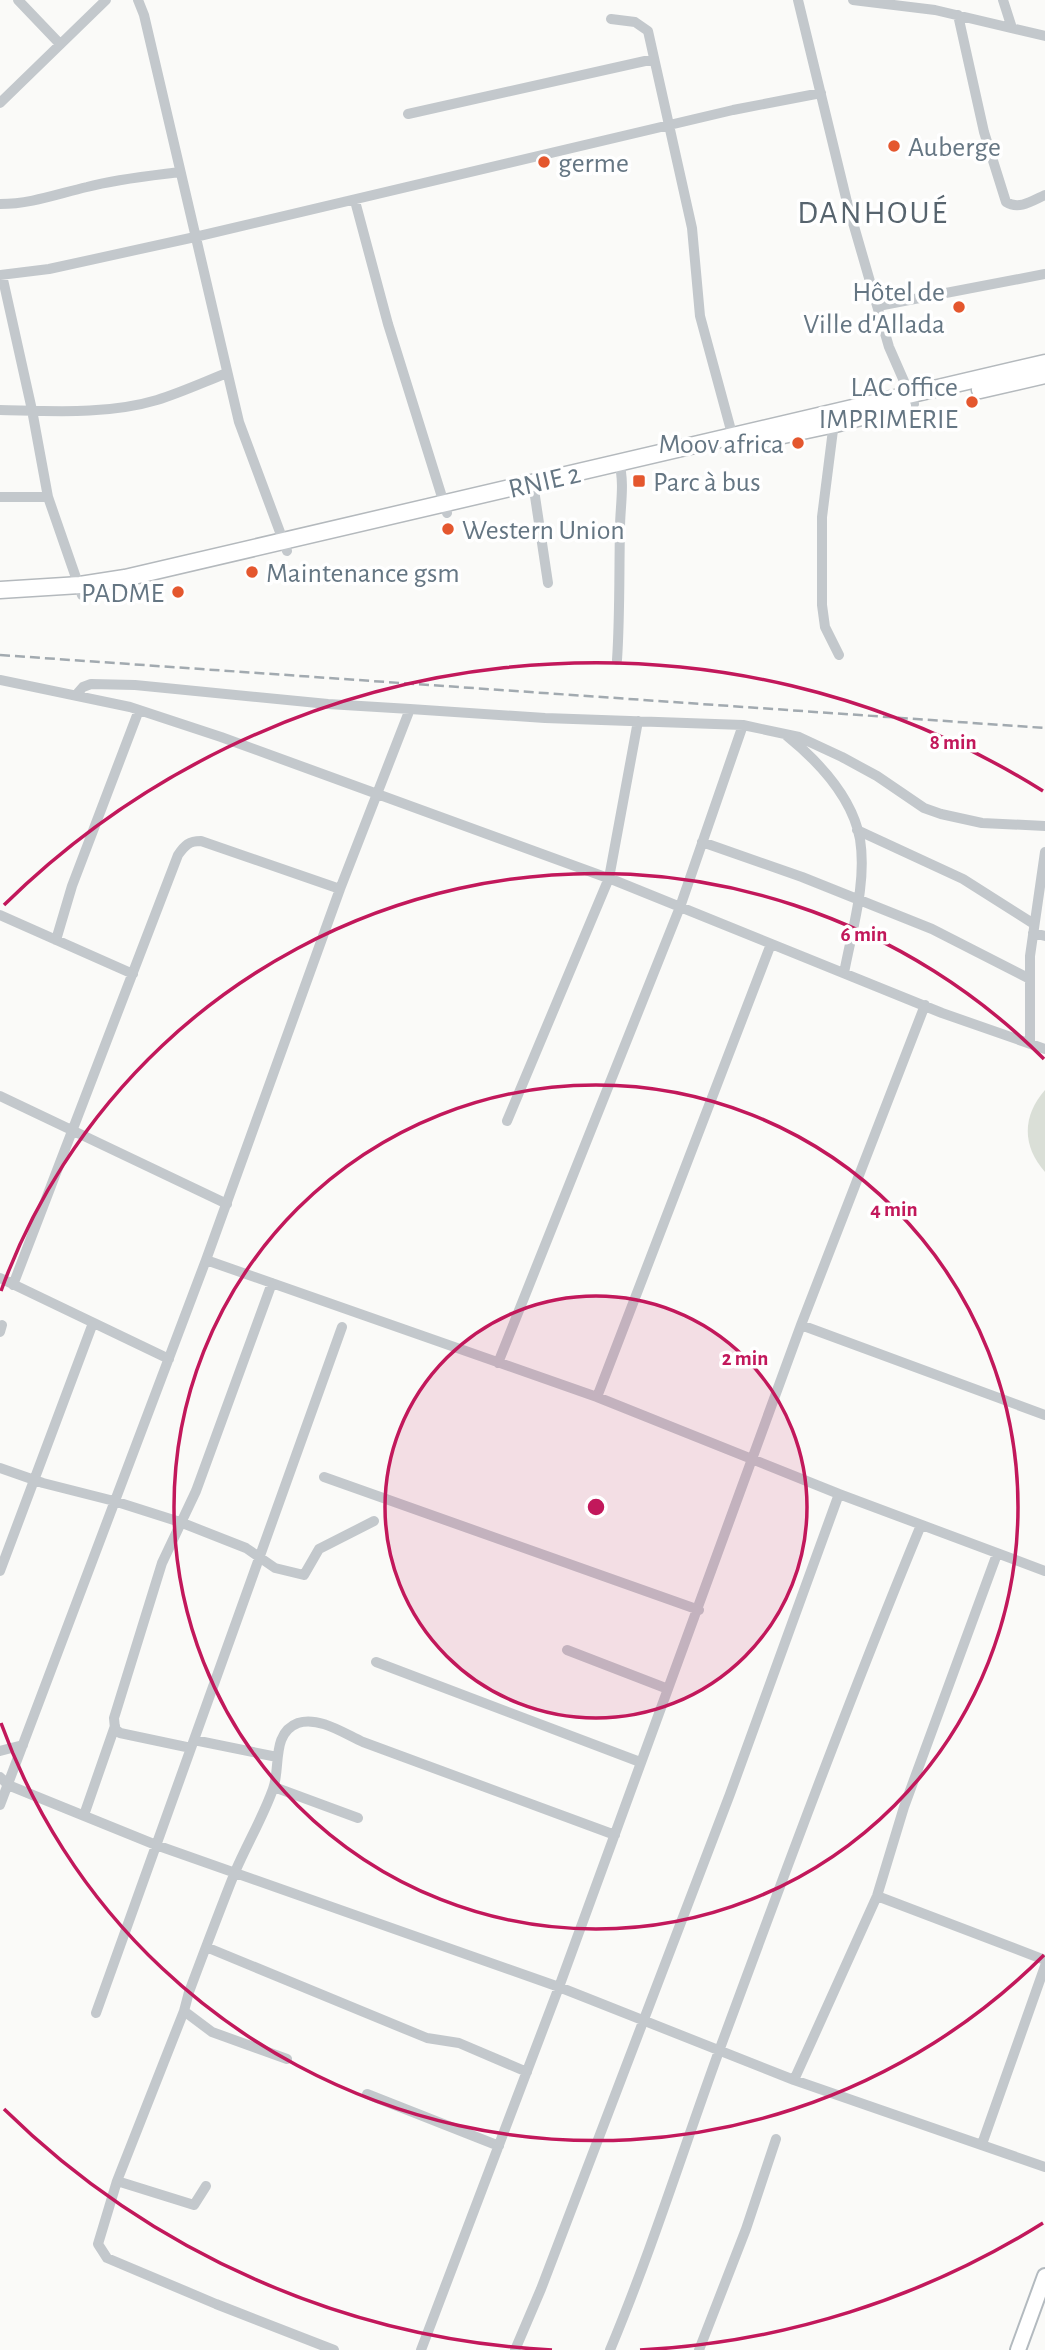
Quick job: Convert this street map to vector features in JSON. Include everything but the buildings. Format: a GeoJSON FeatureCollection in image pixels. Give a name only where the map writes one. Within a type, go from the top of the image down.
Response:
{"type":"FeatureCollection","features":[{"type":"Feature","properties":{"kind":"highway","name":"RNIE 2"},"geometry":{"type":"LineString","coordinates":[[978,385],[1045,363]]}},
{"type":"Feature","properties":{"kind":"highway","name":"RNIE 2"},"geometry":{"type":"LineString","coordinates":[[0,599],[81,590],[285,546],[912,399],[1045,375]]}},
{"type":"Feature","properties":{"kind":"highway","name":"RNIE 2"},"geometry":{"type":"LineString","coordinates":[[0,590],[81,590]]}},
{"type":"Feature","properties":{"kind":"main road"},"geometry":{"type":"LineString","coordinates":[[1018,2350],[1045,2276]]}},
{"type":"Feature","properties":{"kind":"street"},"geometry":{"type":"LineString","coordinates":[[18,0],[60,44]]}},
{"type":"Feature","properties":{"kind":"street"},"geometry":{"type":"LineString","coordinates":[[0,103],[106,0]]}},
{"type":"Feature","properties":{"kind":"street"},"geometry":{"type":"LineString","coordinates":[[138,0],[144,15],[239,422],[285,546]]}},
{"type":"Feature","properties":{"kind":"street"},"geometry":{"type":"LineString","coordinates":[[797,0],[847,202],[889,347],[912,399]]}},
{"type":"Feature","properties":{"kind":"street"},"geometry":{"type":"LineString","coordinates":[[853,0],[935,10],[1045,36]]}},
{"type":"Feature","properties":{"kind":"street"},"geometry":{"type":"LineString","coordinates":[[1003,0],[1012,28]]}},
{"type":"Feature","properties":{"kind":"street"},"geometry":{"type":"LineString","coordinates":[[958,15],[984,132],[1006,202],[1019,206],[1045,195]]}},
{"type":"Feature","properties":{"kind":"street"},"geometry":{"type":"LineString","coordinates":[[611,19],[635,22],[648,31],[692,228],[700,316],[733,440]]}},
{"type":"Feature","properties":{"kind":"street"},"geometry":{"type":"LineString","coordinates":[[408,114],[654,59]]}},
{"type":"Feature","properties":{"kind":"street"},"geometry":{"type":"LineString","coordinates":[[81,590],[48,497],[32,410],[1,275],[49,269],[195,237],[821,93]]}},
{"type":"Feature","properties":{"kind":"street"},"geometry":{"type":"LineString","coordinates":[[0,204],[20,204],[122,179],[180,172]]}},
{"type":"Feature","properties":{"kind":"street"},"geometry":{"type":"LineString","coordinates":[[355,201],[388,324],[446,508]]}},
{"type":"Feature","properties":{"kind":"street"},"geometry":{"type":"LineString","coordinates":[[878,306],[1045,274]]}},
{"type":"Feature","properties":{"kind":"street"},"geometry":{"type":"LineString","coordinates":[[0,410],[124,407],[156,400],[227,373]]}},
{"type":"Feature","properties":{"kind":"street"},"geometry":{"type":"LineString","coordinates":[[833,418],[822,517],[822,606],[825,627],[839,655]]}},
{"type":"Feature","properties":{"kind":"street"},"geometry":{"type":"LineString","coordinates":[[617,660],[621,609],[621,467]]}},
{"type":"Feature","properties":{"kind":"street"},"geometry":{"type":"LineString","coordinates":[[534,488],[548,583]]}},
{"type":"Feature","properties":{"kind":"street"},"geometry":{"type":"LineString","coordinates":[[0,497],[48,497]]}},
{"type":"Feature","properties":{"kind":"street"},"geometry":{"type":"LineString","coordinates":[[0,680],[139,710],[378,793],[609,878],[925,1005],[1045,1049]]}},
{"type":"Feature","properties":{"kind":"street"},"geometry":{"type":"LineString","coordinates":[[76,695],[83,687],[91,684],[135,685],[410,709],[743,724],[782,732],[842,757],[924,807],[941,814],[982,823],[1045,826]]}},
{"type":"Feature","properties":{"kind":"street"},"geometry":{"type":"LineString","coordinates":[[0,1805],[4,1781],[23,1745],[227,1204],[340,889],[410,709]]}},
{"type":"Feature","properties":{"kind":"street"},"geometry":{"type":"LineString","coordinates":[[56,940],[72,886],[139,710]]}},
{"type":"Feature","properties":{"kind":"street"},"geometry":{"type":"LineString","coordinates":[[507,1121],[609,878],[638,721]]}},
{"type":"Feature","properties":{"kind":"street"},"geometry":{"type":"LineString","coordinates":[[498,1363],[680,907],[743,724]]}},
{"type":"Feature","properties":{"kind":"street"},"geometry":{"type":"LineString","coordinates":[[782,732],[817,761],[843,799],[857,830],[860,858],[859,900],[844,973]]}},
{"type":"Feature","properties":{"kind":"street"},"geometry":{"type":"LineString","coordinates":[[857,830],[963,879],[1045,936]]}},
{"type":"Feature","properties":{"kind":"street"},"geometry":{"type":"LineString","coordinates":[[13,1284],[178,855],[185,845],[192,841],[201,841],[340,889]]}},
{"type":"Feature","properties":{"kind":"street"},"geometry":{"type":"LineString","coordinates":[[702,842],[803,877],[932,929],[1028,978]]}},
{"type":"Feature","properties":{"kind":"street"},"geometry":{"type":"LineString","coordinates":[[1030,1044],[1028,978],[1045,852]]}},
{"type":"Feature","properties":{"kind":"street"},"geometry":{"type":"LineString","coordinates":[[0,915],[133,974]]}},
{"type":"Feature","properties":{"kind":"street"},"geometry":{"type":"LineString","coordinates":[[597,1397],[771,944]]}},
{"type":"Feature","properties":{"kind":"street"},"geometry":{"type":"LineString","coordinates":[[421,2350],[699,1610],[801,1325],[925,1005]]}},
{"type":"Feature","properties":{"kind":"street"},"geometry":{"type":"LineString","coordinates":[[0,1096],[227,1204]]}},
{"type":"Feature","properties":{"kind":"street"},"geometry":{"type":"LineString","coordinates":[[206,1260],[597,1397],[839,1494],[1045,1571]]}},
{"type":"Feature","properties":{"kind":"street"},"geometry":{"type":"LineString","coordinates":[[0,1278],[169,1359]]}},
{"type":"Feature","properties":{"kind":"street"},"geometry":{"type":"LineString","coordinates":[[84,1815],[115,1726],[114,1718],[162,1563],[196,1490],[272,1283]]}},
{"type":"Feature","properties":{"kind":"street"},"geometry":{"type":"LineString","coordinates":[[0,1571],[93,1323]]}},
{"type":"Feature","properties":{"kind":"street"},"geometry":{"type":"LineString","coordinates":[[801,1325],[1045,1415]]}},
{"type":"Feature","properties":{"kind":"street"},"geometry":{"type":"LineString","coordinates":[[96,2013],[342,1327]]}},
{"type":"Feature","properties":{"kind":"street"},"geometry":{"type":"LineString","coordinates":[[0,1468],[180,1522],[246,1548],[275,1568],[304,1575],[319,1549],[374,1521]]}},
{"type":"Feature","properties":{"kind":"street"},"geometry":{"type":"LineString","coordinates":[[324,1477],[699,1610]]}},
{"type":"Feature","properties":{"kind":"street"},"geometry":{"type":"LineString","coordinates":[[515,2350],[541,2289],[735,1781],[839,1494]]}},
{"type":"Feature","properties":{"kind":"street"},"geometry":{"type":"LineString","coordinates":[[610,2350],[632,2299],[719,2052],[920,1525]]}},
{"type":"Feature","properties":{"kind":"street"},"geometry":{"type":"LineString","coordinates":[[794,2080],[877,1896],[904,1807],[997,1553]]}},
{"type":"Feature","properties":{"kind":"street"},"geometry":{"type":"LineString","coordinates":[[567,1650],[668,1689]]}},
{"type":"Feature","properties":{"kind":"street"},"geometry":{"type":"LineString","coordinates":[[376,1662],[640,1762]]}},
{"type":"Feature","properties":{"kind":"street"},"geometry":{"type":"LineString","coordinates":[[334,2350],[107,2258],[98,2244],[117,2181],[184,2011],[206,1947],[235,1873],[274,1787],[283,1734],[296,1723],[316,1722],[615,1835]]}},
{"type":"Feature","properties":{"kind":"street"},"geometry":{"type":"LineString","coordinates":[[115,1726],[120,1733],[277,1757]]}},
{"type":"Feature","properties":{"kind":"street"},"geometry":{"type":"LineString","coordinates":[[0,1751],[23,1745]]}},
{"type":"Feature","properties":{"kind":"street"},"geometry":{"type":"LineString","coordinates":[[4,1781],[156,1845],[559,1987],[794,2080],[1045,2167]]}},
{"type":"Feature","properties":{"kind":"street"},"geometry":{"type":"LineString","coordinates":[[274,1787],[358,1818]]}},
{"type":"Feature","properties":{"kind":"street"},"geometry":{"type":"LineString","coordinates":[[877,1896],[1045,1960]]}},
{"type":"Feature","properties":{"kind":"street"},"geometry":{"type":"LineString","coordinates":[[206,1947],[427,2038],[458,2043],[527,2072]]}},
{"type":"Feature","properties":{"kind":"street"},"geometry":{"type":"LineString","coordinates":[[982,2144],[1045,1966]]}},
{"type":"Feature","properties":{"kind":"street"},"geometry":{"type":"LineString","coordinates":[[184,2011],[212,2032],[287,2059]]}},
{"type":"Feature","properties":{"kind":"street"},"geometry":{"type":"LineString","coordinates":[[367,2094],[499,2146]]}},
{"type":"Feature","properties":{"kind":"street"},"geometry":{"type":"LineString","coordinates":[[699,2350],[746,2229],[776,2139]]}},
{"type":"Feature","properties":{"kind":"street"},"geometry":{"type":"LineString","coordinates":[[117,2181],[194,2205],[206,2186]]}},
{"type":"Feature","properties":{"kind":"shaded area"},"geometry":{"type":"Polygon","coordinates":[[[1045,1090],[1045,1172],[1032,1152],[1028,1131],[1032,1110],[1045,1090]]]}},
{"type":"Feature","properties":{"kind":"railway"},"geometry":{"type":"LineString","coordinates":[[0,655],[1045,728]]}},
{"type":"Feature","properties":{"kind":"place","name":"Auberge"},"geometry":{"type":"Point","coordinates":[894,146]}},
{"type":"Feature","properties":{"kind":"place","name":"germe"},"geometry":{"type":"Point","coordinates":[544,162]}},
{"type":"Feature","properties":{"kind":"place","name":"Hôtel de Ville d'Allada"},"geometry":{"type":"Point","coordinates":[959,307]}},
{"type":"Feature","properties":{"kind":"place","name":"LAC office IMPRIMERIE"},"geometry":{"type":"Point","coordinates":[972,402]}},
{"type":"Feature","properties":{"kind":"place","name":"Moov africa"},"geometry":{"type":"Point","coordinates":[798,443]}},
{"type":"Feature","properties":{"kind":"place","name":"Parc à bus"},"geometry":{"type":"Point","coordinates":[639,481]}},
{"type":"Feature","properties":{"kind":"place","name":"Western Union"},"geometry":{"type":"Point","coordinates":[448,529]}},
{"type":"Feature","properties":{"kind":"place","name":"Maintenance gsm"},"geometry":{"type":"Point","coordinates":[252,572]}},
{"type":"Feature","properties":{"kind":"place","name":"PADME"},"geometry":{"type":"Point","coordinates":[178,592]}},
{"type":"Feature","properties":{"kind":"district","name":"DANHOUÉ"},"geometry":{"type":"Point","coordinates":[873,212]}}]}
